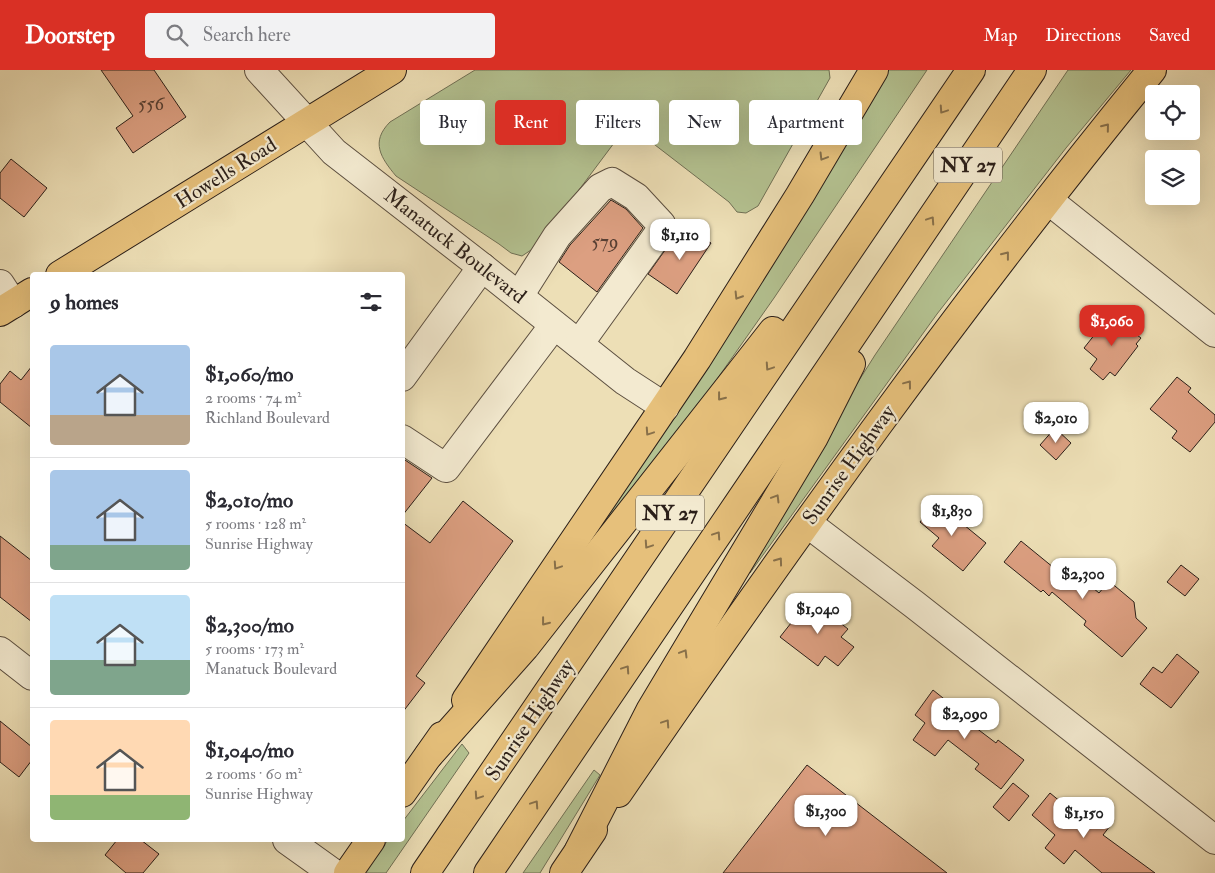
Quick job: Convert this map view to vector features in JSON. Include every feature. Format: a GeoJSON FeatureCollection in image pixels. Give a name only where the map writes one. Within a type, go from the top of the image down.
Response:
{"type":"FeatureCollection","features":[{"type":"Feature","properties":{"kind":"main road","name":"Howells Road"},"geometry":{"type":"LineString","coordinates":[[65,272],[392,70]]}},
{"type":"Feature","properties":{"kind":"main road"},"geometry":{"type":"LineString","coordinates":[[405,789],[665,408],[765,252],[874,70]]}},
{"type":"Feature","properties":{"kind":"main road","name":"Sunrise Highway"},"geometry":{"type":"LineString","coordinates":[[426,873],[971,70]]}},
{"type":"Feature","properties":{"kind":"main road","name":"NY 27"},"geometry":{"type":"LineString","coordinates":[[488,873],[1032,70]]}},
{"type":"Feature","properties":{"kind":"main road","name":"Sunrise Highway"},"geometry":{"type":"LineString","coordinates":[[564,873],[718,647],[807,522],[931,353],[1048,200],[1152,70]]}},
{"type":"Feature","properties":{"kind":"main road"},"geometry":{"type":"LineString","coordinates":[[429,755],[525,647],[914,153]]}},
{"type":"Feature","properties":{"kind":"main road"},"geometry":{"type":"LineString","coordinates":[[579,850],[650,711],[814,437],[904,260]]}},
{"type":"Feature","properties":{"kind":"main road"},"geometry":{"type":"LineString","coordinates":[[348,873],[369,842]]}},
{"type":"Feature","properties":{"kind":"street","name":"Manatuck Boulevard"},"geometry":{"type":"LineString","coordinates":[[259,70],[334,152],[625,381],[665,408]]}},
{"type":"Feature","properties":{"kind":"street"},"geometry":{"type":"LineString","coordinates":[[519,296],[557,236],[600,188],[612,182],[636,198],[662,224],[660,233],[579,344]]}},
{"type":"Feature","properties":{"kind":"street"},"geometry":{"type":"LineString","coordinates":[[1048,200],[1215,333]]}},
{"type":"Feature","properties":{"kind":"street"},"geometry":{"type":"LineString","coordinates":[[405,372],[482,267]]}},
{"type":"Feature","properties":{"kind":"street"},"geometry":{"type":"LineString","coordinates":[[405,441],[446,468],[554,324]]}},
{"type":"Feature","properties":{"kind":"street"},"geometry":{"type":"LineString","coordinates":[[807,522],[916,605],[1215,840]]}},
{"type":"Feature","properties":{"kind":"street"},"geometry":{"type":"LineString","coordinates":[[0,651],[30,674]]}},
{"type":"Feature","properties":{"kind":"street"},"geometry":{"type":"LineString","coordinates":[[290,842],[333,873]]}},
{"type":"Feature","properties":{"kind":"green space"},"geometry":{"type":"Polygon","coordinates":[[[475,70],[829,70],[830,78],[818,100],[749,100],[749,145],[792,145],[758,206],[746,213],[737,212],[729,202],[655,145],[659,145],[659,100],[576,100],[576,145],[613,145],[537,246],[522,256],[511,253],[396,176],[386,163],[379,143],[384,129],[390,122],[420,104],[420,145],[485,145],[485,100],[426,100],[475,70]]]}},
{"type":"Feature","properties":{"kind":"green space"},"geometry":{"type":"Polygon","coordinates":[[[885,70],[927,70],[774,298],[684,426],[571,570],[838,145],[862,145],[862,107],[885,70]]]}},
{"type":"Feature","properties":{"kind":"green space"},"geometry":{"type":"Polygon","coordinates":[[[1068,70],[1131,70],[1066,148],[937,314],[750,573],[743,565],[875,355],[1068,70]]]}},
{"type":"Feature","properties":{"kind":"green space"},"geometry":{"type":"Polygon","coordinates":[[[462,744],[469,753],[386,873],[363,873],[386,842],[405,842],[405,818],[462,744]]]}},
{"type":"Feature","properties":{"kind":"green space"},"geometry":{"type":"Polygon","coordinates":[[[594,770],[600,775],[540,873],[523,873],[594,770]]]}},
{"type":"Feature","properties":{"kind":"building"},"geometry":{"type":"Polygon","coordinates":[[[101,70],[154,70],[186,117],[133,153],[116,128],[133,116],[101,70]]]}},
{"type":"Feature","properties":{"kind":"building"},"geometry":{"type":"Polygon","coordinates":[[[11,159],[47,188],[24,217],[0,198],[0,173],[11,159]]]}},
{"type":"Feature","properties":{"kind":"building"},"geometry":{"type":"Polygon","coordinates":[[[611,200],[626,209],[643,228],[597,292],[559,262],[570,245],[611,200]]]}},
{"type":"Feature","properties":{"kind":"building"},"geometry":{"type":"Polygon","coordinates":[[[688,228],[711,243],[677,294],[648,274],[673,239],[678,242],[688,228]]]}},
{"type":"Feature","properties":{"kind":"building"},"geometry":{"type":"Polygon","coordinates":[[[1111,314],[1125,325],[1126,323],[1139,332],[1137,335],[1141,338],[1136,344],[1138,346],[1115,376],[1110,372],[1103,380],[1090,369],[1097,359],[1084,348],[1111,314]]]}},
{"type":"Feature","properties":{"kind":"building"},"geometry":{"type":"Polygon","coordinates":[[[30,369],[30,426],[0,402],[0,384],[10,371],[21,380],[30,369]]]}},
{"type":"Feature","properties":{"kind":"building"},"geometry":{"type":"Polygon","coordinates":[[[1177,377],[1191,388],[1188,392],[1215,415],[1215,422],[1190,452],[1172,438],[1177,431],[1150,409],[1177,377]]]}},
{"type":"Feature","properties":{"kind":"building"},"geometry":{"type":"Polygon","coordinates":[[[1055,428],[1071,443],[1056,460],[1040,445],[1055,428]]]}},
{"type":"Feature","properties":{"kind":"building"},"geometry":{"type":"Polygon","coordinates":[[[405,460],[432,478],[405,512],[405,460]]]}},
{"type":"Feature","properties":{"kind":"building"},"geometry":{"type":"Polygon","coordinates":[[[463,501],[513,541],[416,676],[425,683],[405,709],[405,524],[430,543],[463,501]]]}},
{"type":"Feature","properties":{"kind":"building"},"geometry":{"type":"Polygon","coordinates":[[[936,502],[986,543],[963,571],[932,546],[939,538],[920,522],[936,502]]]}},
{"type":"Feature","properties":{"kind":"building"},"geometry":{"type":"Polygon","coordinates":[[[0,536],[30,559],[30,620],[0,597],[0,536]]]}},
{"type":"Feature","properties":{"kind":"building"},"geometry":{"type":"Polygon","coordinates":[[[1021,541],[1081,590],[1087,583],[1099,593],[1109,581],[1134,602],[1136,618],[1147,628],[1122,657],[1084,625],[1086,621],[1052,592],[1049,596],[1043,590],[1041,592],[1004,562],[1021,541]]]}},
{"type":"Feature","properties":{"kind":"building"},"geometry":{"type":"Polygon","coordinates":[[[1181,565],[1199,579],[1185,596],[1167,582],[1181,565]]]}},
{"type":"Feature","properties":{"kind":"building"},"geometry":{"type":"Polygon","coordinates":[[[810,599],[848,629],[841,637],[854,647],[838,666],[825,656],[818,666],[780,637],[810,599]]]}},
{"type":"Feature","properties":{"kind":"building"},"geometry":{"type":"Polygon","coordinates":[[[1177,654],[1199,672],[1171,708],[1140,684],[1153,667],[1162,673],[1177,654]]]}},
{"type":"Feature","properties":{"kind":"building"},"geometry":{"type":"Polygon","coordinates":[[[933,690],[953,706],[951,709],[996,743],[998,740],[1024,760],[1001,789],[975,769],[979,764],[948,740],[935,756],[913,740],[925,723],[915,715],[933,690]]]}},
{"type":"Feature","properties":{"kind":"building"},"geometry":{"type":"Polygon","coordinates":[[[0,721],[30,745],[30,763],[19,777],[0,762],[0,721]]]}},
{"type":"Feature","properties":{"kind":"building"},"geometry":{"type":"Polygon","coordinates":[[[807,765],[947,873],[723,873],[807,765]]]}},
{"type":"Feature","properties":{"kind":"building"},"geometry":{"type":"Polygon","coordinates":[[[1013,783],[1029,796],[1009,821],[993,807],[1013,783]]]}},
{"type":"Feature","properties":{"kind":"building"},"geometry":{"type":"Polygon","coordinates":[[[1050,793],[1085,822],[1094,813],[1110,826],[1103,835],[1155,873],[1102,873],[1075,850],[1064,864],[1045,848],[1055,835],[1032,815],[1050,793]]]}},
{"type":"Feature","properties":{"kind":"building"},"geometry":{"type":"Polygon","coordinates":[[[115,842],[144,842],[159,854],[143,873],[126,873],[105,855],[115,842]]]}}]}
